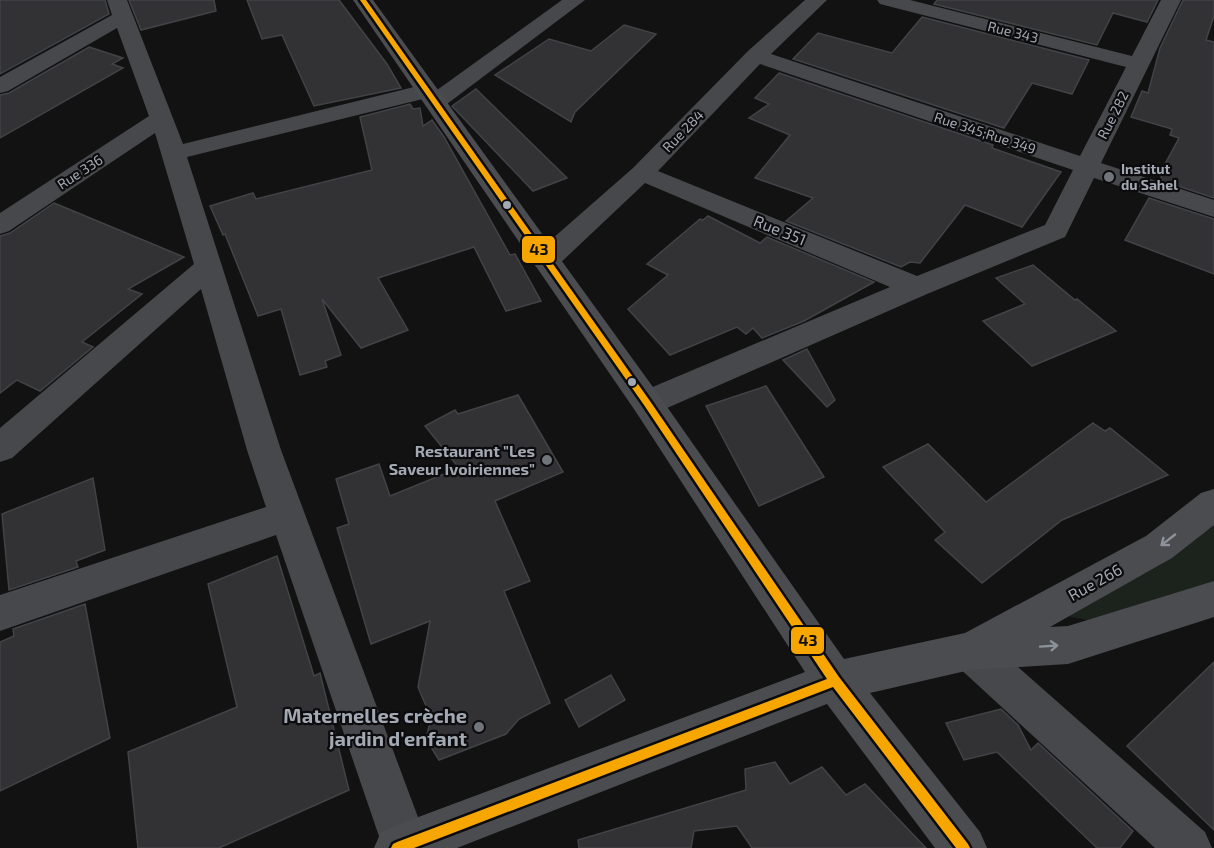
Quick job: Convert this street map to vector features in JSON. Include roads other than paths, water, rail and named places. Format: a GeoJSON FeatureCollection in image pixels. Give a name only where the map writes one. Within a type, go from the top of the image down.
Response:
{"type":"FeatureCollection","features":[{"type":"Feature","properties":{"kind":"street"},"geometry":{"type":"LineString","coordinates":[[363,0],[647,403],[836,681],[964,848]]}},
{"type":"Feature","properties":{"kind":"street"},"geometry":{"type":"LineString","coordinates":[[174,153],[430,97],[574,0]]}},
{"type":"Feature","properties":{"kind":"street","name":"Rue 284"},"geometry":{"type":"LineString","coordinates":[[546,260],[642,173],[756,56],[817,0]]}},
{"type":"Feature","properties":{"kind":"street","name":"Rue 343"},"geometry":{"type":"LineString","coordinates":[[887,0],[1139,64]]}},
{"type":"Feature","properties":{"kind":"street","name":"Rue 282"},"geometry":{"type":"LineString","coordinates":[[917,287],[1055,231],[1170,0]]}},
{"type":"Feature","properties":{"kind":"street"},"geometry":{"type":"LineString","coordinates":[[0,86],[120,9],[174,153],[264,450],[401,846]]}},
{"type":"Feature","properties":{"kind":"street","name":"Rue 345;Rue 349"},"geometry":{"type":"LineString","coordinates":[[756,56],[1214,209]]}},
{"type":"Feature","properties":{"kind":"street","name":"Rue 336"},"geometry":{"type":"LineString","coordinates":[[0,225],[160,119]]}},
{"type":"Feature","properties":{"kind":"street","name":"Rue 351"},"geometry":{"type":"LineString","coordinates":[[642,173],[917,287]]}},
{"type":"Feature","properties":{"kind":"street"},"geometry":{"type":"LineString","coordinates":[[0,447],[209,266]]}},
{"type":"Feature","properties":{"kind":"street"},"geometry":{"type":"LineString","coordinates":[[647,403],[917,287]]}},
{"type":"Feature","properties":{"kind":"street","name":"Rue 266"},"geometry":{"type":"LineString","coordinates":[[970,651],[1159,547],[1214,504]]}},
{"type":"Feature","properties":{"kind":"street"},"geometry":{"type":"LineString","coordinates":[[0,613],[288,515]]}},
{"type":"Feature","properties":{"kind":"street","name":"Rue 266"},"geometry":{"type":"LineString","coordinates":[[401,846],[836,681],[970,651],[1068,645],[1214,599]]}},
{"type":"Feature","properties":{"kind":"street"},"geometry":{"type":"LineString","coordinates":[[970,651],[1189,848]]}},
{"type":"Feature","properties":{"kind":"place","name":"Institut du Sahel"},"geometry":{"type":"Point","coordinates":[1109,177]}},
{"type":"Feature","properties":{"kind":"place","name":"Restaurant \"Les Saveur Ivoiriennes\""},"geometry":{"type":"Point","coordinates":[547,460]}},
{"type":"Feature","properties":{"kind":"place","name":"Maternelles crèche jardin d'enfant"},"geometry":{"type":"Point","coordinates":[479,727]}}]}
